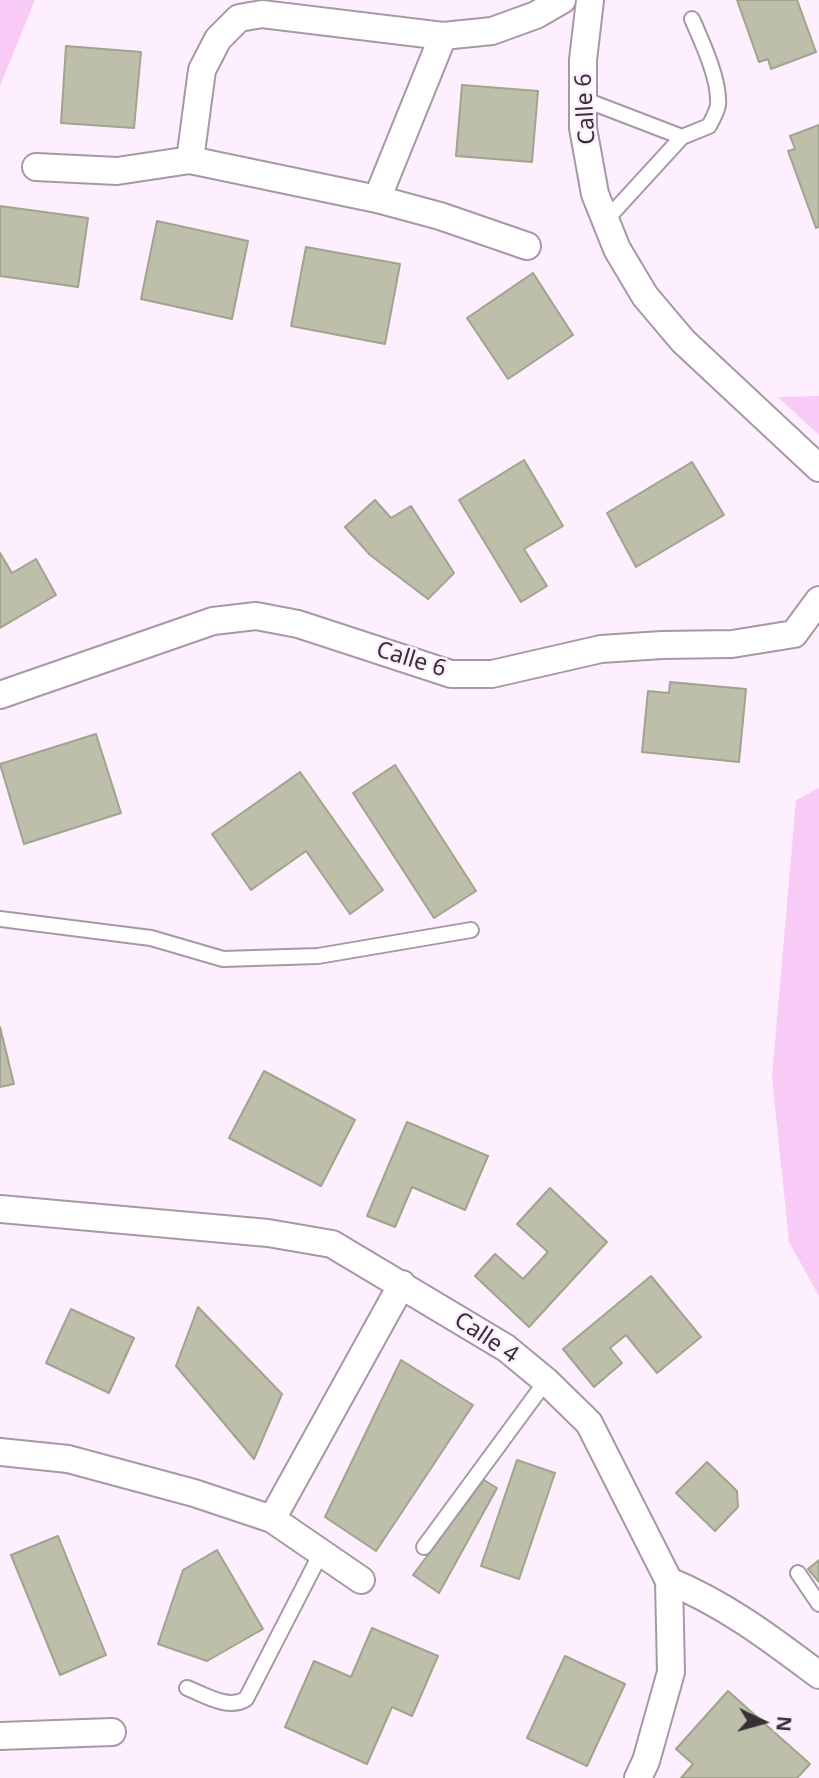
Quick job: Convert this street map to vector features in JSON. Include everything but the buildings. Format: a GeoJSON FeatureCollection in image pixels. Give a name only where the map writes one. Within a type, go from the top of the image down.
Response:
{"type":"FeatureCollection","features":[{"type":"Feature","properties":{"kind":"street"},"geometry":{"type":"LineString","coordinates":[[190,160],[202,70],[218,39],[239,18],[262,14],[443,36],[492,31],[536,15],[562,0]]}},
{"type":"Feature","properties":{"kind":"street","name":"Calle 6"},"geometry":{"type":"LineString","coordinates":[[590,0],[583,60],[583,128],[595,194],[617,249],[645,296],[683,341],[819,468]]}},
{"type":"Feature","properties":{"kind":"street"},"geometry":{"type":"LineString","coordinates":[[377,199],[443,36]]}},
{"type":"Feature","properties":{"kind":"street"},"geometry":{"type":"LineString","coordinates":[[36,167],[117,171],[190,160],[377,199],[440,216],[527,246]]}},
{"type":"Feature","properties":{"kind":"street","name":"Calle 6"},"geometry":{"type":"LineString","coordinates":[[0,695],[213,621],[256,616],[298,624],[451,674],[492,674],[601,649],[662,645],[732,645],[794,634],[819,600]]}},
{"type":"Feature","properties":{"kind":"street","name":"Calle 4"},"geometry":{"type":"LineString","coordinates":[[0,1209],[268,1233],[331,1244],[506,1348],[546,1381],[590,1423],[669,1581],[671,1672],[646,1760],[638,1778]]}},
{"type":"Feature","properties":{"kind":"street"},"geometry":{"type":"LineString","coordinates":[[272,1518],[402,1284]]}},
{"type":"Feature","properties":{"kind":"street"},"geometry":{"type":"LineString","coordinates":[[0,1452],[68,1459],[194,1493],[272,1518],[361,1580]]}},
{"type":"Feature","properties":{"kind":"street"},"geometry":{"type":"LineString","coordinates":[[669,1581],[702,1595],[743,1619],[819,1675]]}},
{"type":"Feature","properties":{"kind":"street"},"geometry":{"type":"LineString","coordinates":[[0,1735],[111,1732]]}},
{"type":"Feature","properties":{"kind":"lane"},"geometry":{"type":"LineString","coordinates":[[606,220],[682,137],[709,126],[718,107],[709,62],[692,19]]}},
{"type":"Feature","properties":{"kind":"lane"},"geometry":{"type":"LineString","coordinates":[[583,99],[682,137]]}},
{"type":"Feature","properties":{"kind":"lane"},"geometry":{"type":"LineString","coordinates":[[0,919],[151,938],[223,959],[318,956],[471,930]]}},
{"type":"Feature","properties":{"kind":"lane"},"geometry":{"type":"LineString","coordinates":[[424,1547],[546,1381]]}},
{"type":"Feature","properties":{"kind":"lane"},"geometry":{"type":"LineString","coordinates":[[187,1688],[227,1704],[238,1704],[246,1699],[321,1553]]}},
{"type":"Feature","properties":{"kind":"lane"},"geometry":{"type":"LineString","coordinates":[[798,1573],[819,1604]]}},
{"type":"Feature","properties":{"kind":"shaded area"},"geometry":{"type":"Polygon","coordinates":[[[0,0],[35,0],[0,86],[0,0]]]}},
{"type":"Feature","properties":{"kind":"shaded area"},"geometry":{"type":"Polygon","coordinates":[[[819,396],[819,435],[778,397],[819,396]]]}},
{"type":"Feature","properties":{"kind":"shaded area"},"geometry":{"type":"Polygon","coordinates":[[[819,788],[819,1296],[789,1242],[772,1077],[796,800],[819,788]]]}}]}
